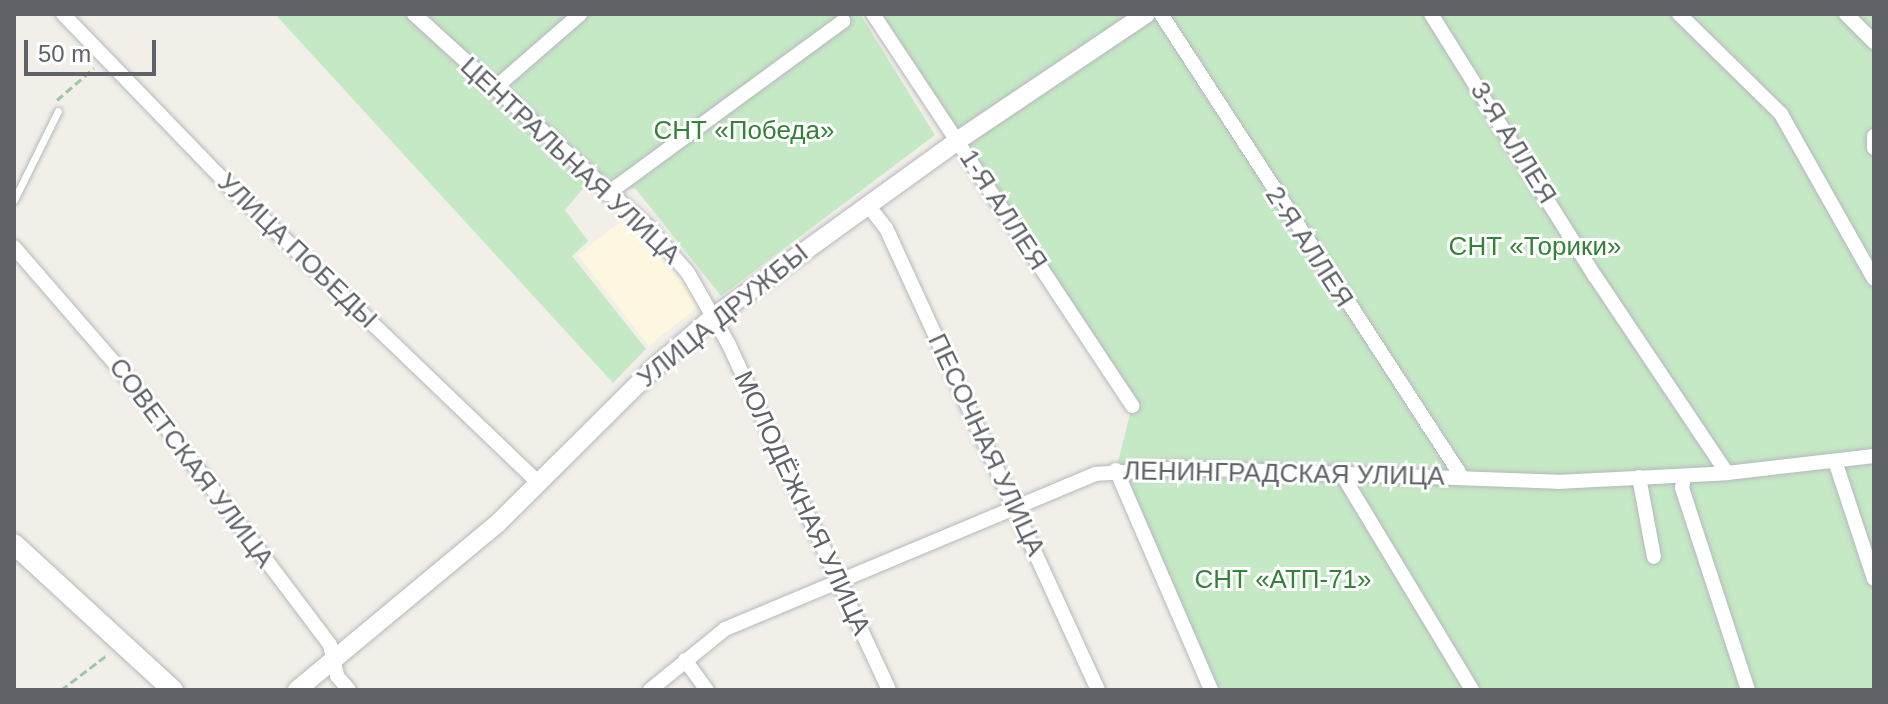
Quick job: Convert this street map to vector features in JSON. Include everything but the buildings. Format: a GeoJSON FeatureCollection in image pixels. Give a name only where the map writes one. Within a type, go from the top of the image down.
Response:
{"type":"FeatureCollection","features":[{"type":"Feature","properties":{"kind":"main road"},"geometry":{"type":"LineString","coordinates":[[14,544],[173,690]]}},
{"type":"Feature","properties":{"kind":"street","name":"УЛИЦА ПОБЕДЫ"},"geometry":{"type":"LineString","coordinates":[[63,14],[104,60],[538,482]]}},
{"type":"Feature","properties":{"kind":"street","name":"ЦЕНТРАЛЬНАЯ УЛИЦА"},"geometry":{"type":"LineString","coordinates":[[414,14],[607,194],[650,229],[688,273],[712,318]]}},
{"type":"Feature","properties":{"kind":"street"},"geometry":{"type":"LineString","coordinates":[[495,88],[580,14]]}},
{"type":"Feature","properties":{"kind":"street","name":"1-Я АЛЛЕЯ"},"geometry":{"type":"LineString","coordinates":[[873,14],[1132,406]]}},
{"type":"Feature","properties":{"kind":"street","name":"УЛИЦА ДРУЖБЫ"},"geometry":{"type":"LineString","coordinates":[[297,690],[498,523],[712,318],[867,204],[1146,14]]}},
{"type":"Feature","properties":{"kind":"street","name":"2-Я АЛЛЕЯ"},"geometry":{"type":"LineString","coordinates":[[1161,14],[1462,477]]}},
{"type":"Feature","properties":{"kind":"street","name":"3-Я АЛЛЕЯ"},"geometry":{"type":"LineString","coordinates":[[1431,14],[1595,276],[1727,473]]}},
{"type":"Feature","properties":{"kind":"street"},"geometry":{"type":"LineString","coordinates":[[1679,14],[1781,114],[1874,279]]}},
{"type":"Feature","properties":{"kind":"street"},"geometry":{"type":"LineString","coordinates":[[1846,14],[1874,42]]}},
{"type":"Feature","properties":{"kind":"street"},"geometry":{"type":"LineString","coordinates":[[607,194],[843,21]]}},
{"type":"Feature","properties":{"kind":"street","name":"ПЕСОЧНАЯ УЛИЦА"},"geometry":{"type":"LineString","coordinates":[[867,204],[886,228],[1098,690]]}},
{"type":"Feature","properties":{"kind":"street","name":"СОВЕТСКАЯ УЛИЦА"},"geometry":{"type":"LineString","coordinates":[[14,247],[138,390],[330,645],[331,660],[349,690]]}},
{"type":"Feature","properties":{"kind":"street","name":"МОЛОДЁЖНАЯ УЛИЦА"},"geometry":{"type":"LineString","coordinates":[[712,318],[889,690]]}},
{"type":"Feature","properties":{"kind":"street","name":"ЛЕНИНГРАДСКАЯ УЛИЦА"},"geometry":{"type":"LineString","coordinates":[[650,690],[725,629],[1015,507],[1116,470],[1340,471],[1558,482],[1684,477],[1874,456]]}},
{"type":"Feature","properties":{"kind":"street"},"geometry":{"type":"LineString","coordinates":[[1835,461],[1874,579]]}},
{"type":"Feature","properties":{"kind":"street"},"geometry":{"type":"LineString","coordinates":[[1116,470],[1211,690]]}},
{"type":"Feature","properties":{"kind":"street"},"geometry":{"type":"LineString","coordinates":[[1340,471],[1472,690]]}},
{"type":"Feature","properties":{"kind":"street"},"geometry":{"type":"LineString","coordinates":[[1639,477],[1654,557]]}},
{"type":"Feature","properties":{"kind":"street"},"geometry":{"type":"LineString","coordinates":[[1684,477],[1682,488],[1748,690]]}},
{"type":"Feature","properties":{"kind":"street"},"geometry":{"type":"LineString","coordinates":[[685,660],[707,690]]}},
{"type":"Feature","properties":{"kind":"lane"},"geometry":{"type":"LineString","coordinates":[[14,200],[58,111]]}},
{"type":"Feature","properties":{"kind":"path"},"geometry":{"type":"LineString","coordinates":[[58,111],[56,101],[104,60]]}},
{"type":"Feature","properties":{"kind":"path"},"geometry":{"type":"LineString","coordinates":[[61,690],[107,660],[108,650]]}},
{"type":"Feature","properties":{"kind":"shaded area"},"geometry":{"type":"Polygon","coordinates":[[[633,212],[704,303],[649,346],[578,255],[633,212]]]}},
{"type":"Feature","properties":{"kind":"green space","name":"СНТ «Победа»"},"geometry":{"type":"Polygon","coordinates":[[[275,14],[860,14],[935,135],[721,296],[635,188],[607,194],[586,185],[565,210],[588,241],[572,256],[646,349],[613,383],[275,14]]]}},
{"type":"Feature","properties":{"kind":"green space","name":"СНТ «Торики»"},"geometry":{"type":"Polygon","coordinates":[[[873,14],[1874,14],[1874,690],[1211,690],[1116,470],[1132,406],[873,14]]]}},
{"type":"Feature","properties":{"kind":"park label","name":"СНТ «АТП-71»"},"geometry":{"type":"Point","coordinates":[1283,580]}}]}
